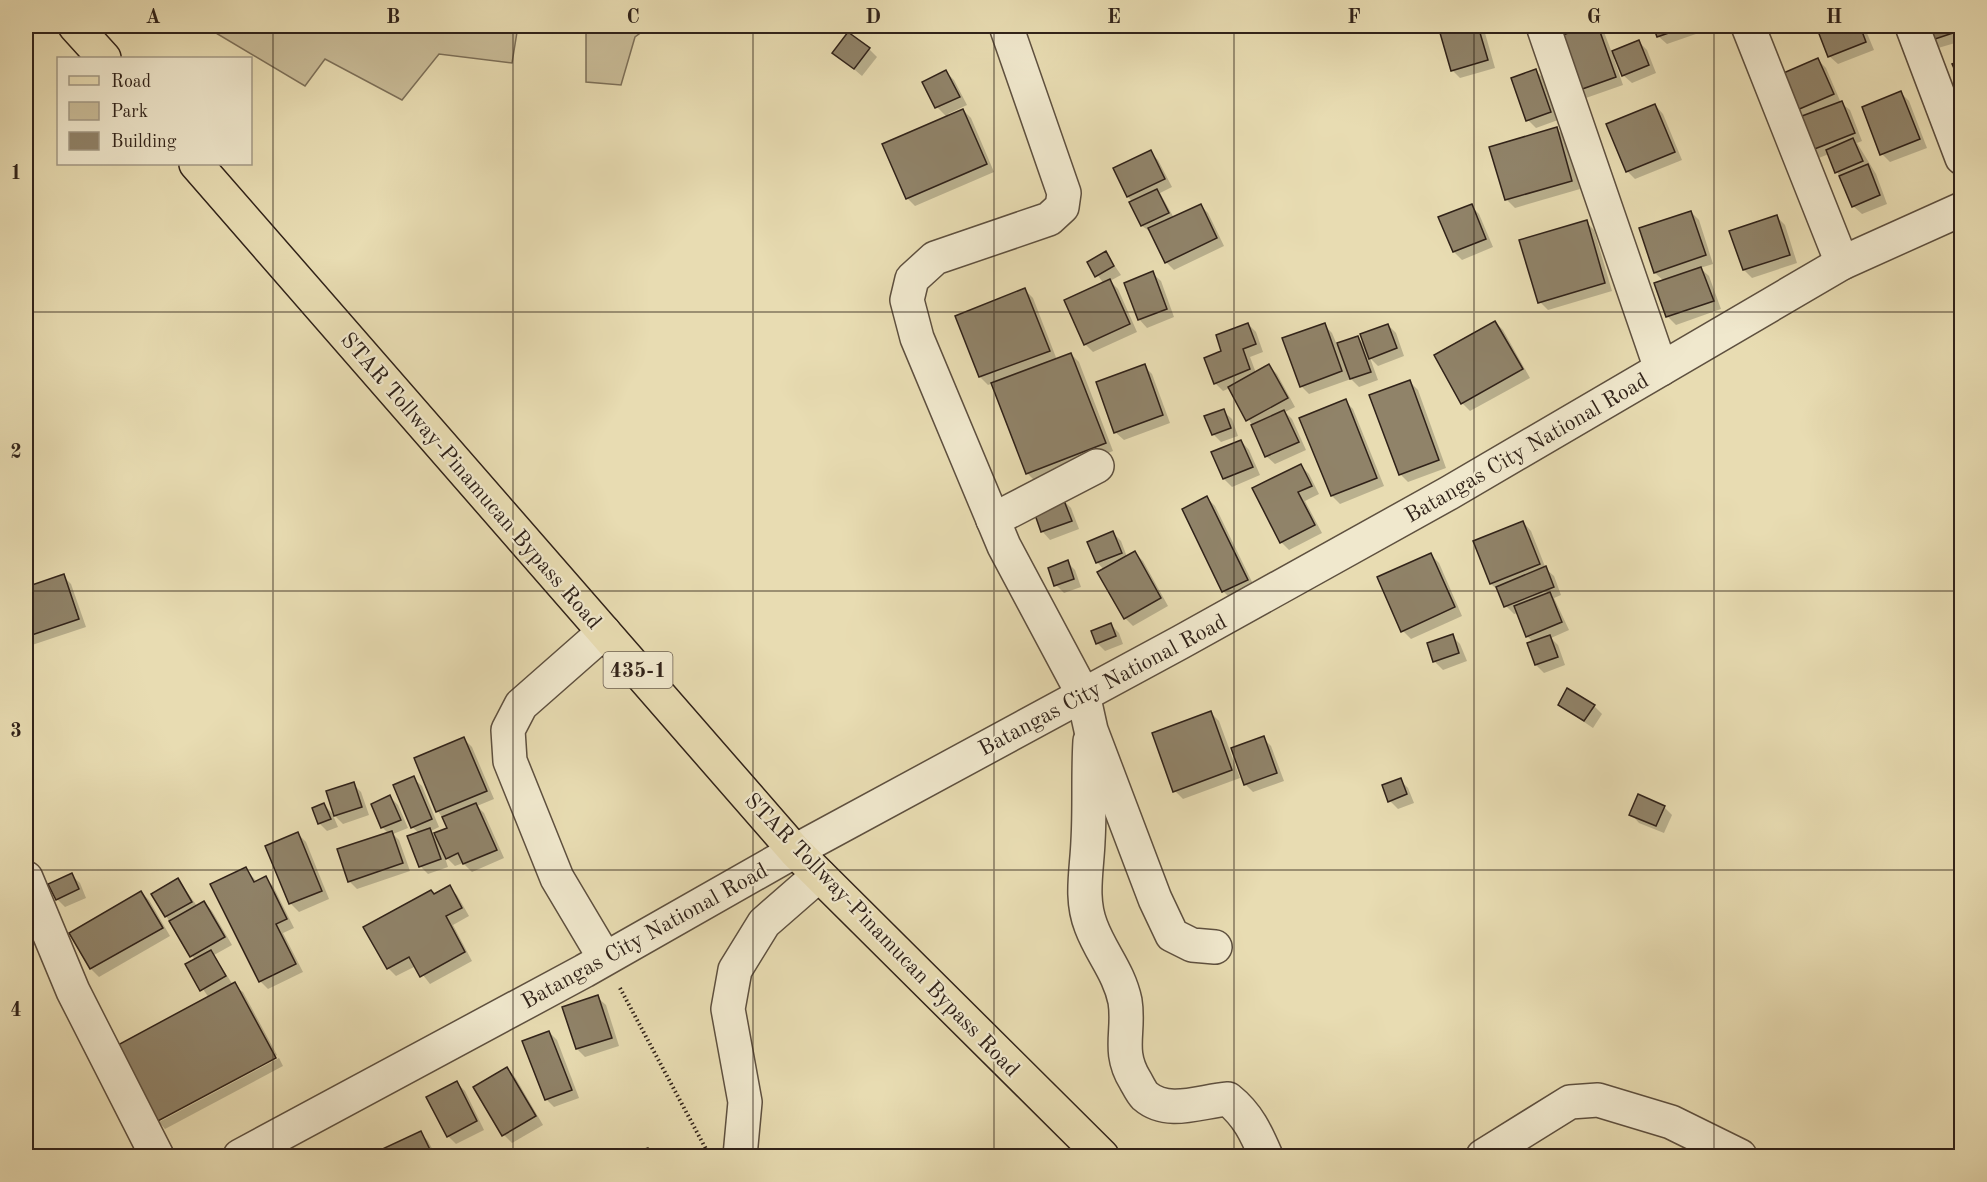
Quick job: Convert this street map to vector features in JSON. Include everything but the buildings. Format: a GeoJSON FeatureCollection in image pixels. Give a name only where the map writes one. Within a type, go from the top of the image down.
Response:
{"type":"FeatureCollection","features":[{"type":"Feature","properties":{"kind":"main road"},"geometry":{"type":"LineString","coordinates":[[75,26],[103,57]]}},
{"type":"Feature","properties":{"kind":"main road","name":"STAR Tollway-Pinamucan Bypass Road"},"geometry":{"type":"LineString","coordinates":[[197,165],[795,850],[1102,1156]]}},
{"type":"Feature","properties":{"kind":"street"},"geometry":{"type":"LineString","coordinates":[[1006,26],[1064,193],[1062,207],[1049,219],[935,258],[912,279],[906,300],[917,338],[993,520],[1083,694],[1091,730],[1155,899],[1172,935],[1192,945],[1215,947]]}},
{"type":"Feature","properties":{"kind":"street"},"geometry":{"type":"LineString","coordinates":[[1543,26],[1661,369]]}},
{"type":"Feature","properties":{"kind":"street"},"geometry":{"type":"LineString","coordinates":[[1748,26],[1842,263]]}},
{"type":"Feature","properties":{"kind":"street"},"geometry":{"type":"LineString","coordinates":[[1912,26],[1962,158]]}},
{"type":"Feature","properties":{"kind":"street","name":"Batangas City National Road"},"geometry":{"type":"LineString","coordinates":[[240,1156],[287,1145],[604,957],[795,850],[1449,493],[1842,263],[1962,209]]}},
{"type":"Feature","properties":{"kind":"street"},"geometry":{"type":"LineString","coordinates":[[993,520],[1097,466]]}},
{"type":"Feature","properties":{"kind":"street"},"geometry":{"type":"LineString","coordinates":[[604,632],[521,705],[508,730],[510,761],[557,878],[604,957]]}},
{"type":"Feature","properties":{"kind":"street"},"geometry":{"type":"LineString","coordinates":[[1091,730],[1087,779],[1089,840],[1083,889],[1091,926],[1121,982],[1126,1009],[1123,1040],[1125,1060],[1144,1095],[1165,1106],[1179,1107],[1228,1099],[1243,1111],[1266,1156]]}},
{"type":"Feature","properties":{"kind":"street"},"geometry":{"type":"LineString","coordinates":[[740,1156],[745,1102],[728,1009],[735,970],[764,923],[819,876]]}},
{"type":"Feature","properties":{"kind":"street"},"geometry":{"type":"LineString","coordinates":[[26,878],[73,991],[157,1156]]}},
{"type":"Feature","properties":{"kind":"street"},"geometry":{"type":"LineString","coordinates":[[1483,1156],[1570,1102],[1598,1100],[1671,1122],[1740,1156]]}},
{"type":"Feature","properties":{"kind":"path"},"geometry":{"type":"LineString","coordinates":[[604,957],[685,1114],[711,1156]]}},
{"type":"Feature","properties":{"kind":"green space"},"geometry":{"type":"Polygon","coordinates":[[[72,26],[518,26],[512,63],[439,54],[402,100],[325,59],[305,86],[216,33],[72,26]]]}},
{"type":"Feature","properties":{"kind":"green space"},"geometry":{"type":"Polygon","coordinates":[[[586,26],[650,26],[635,37],[621,85],[586,82],[586,26]]]}}]}
